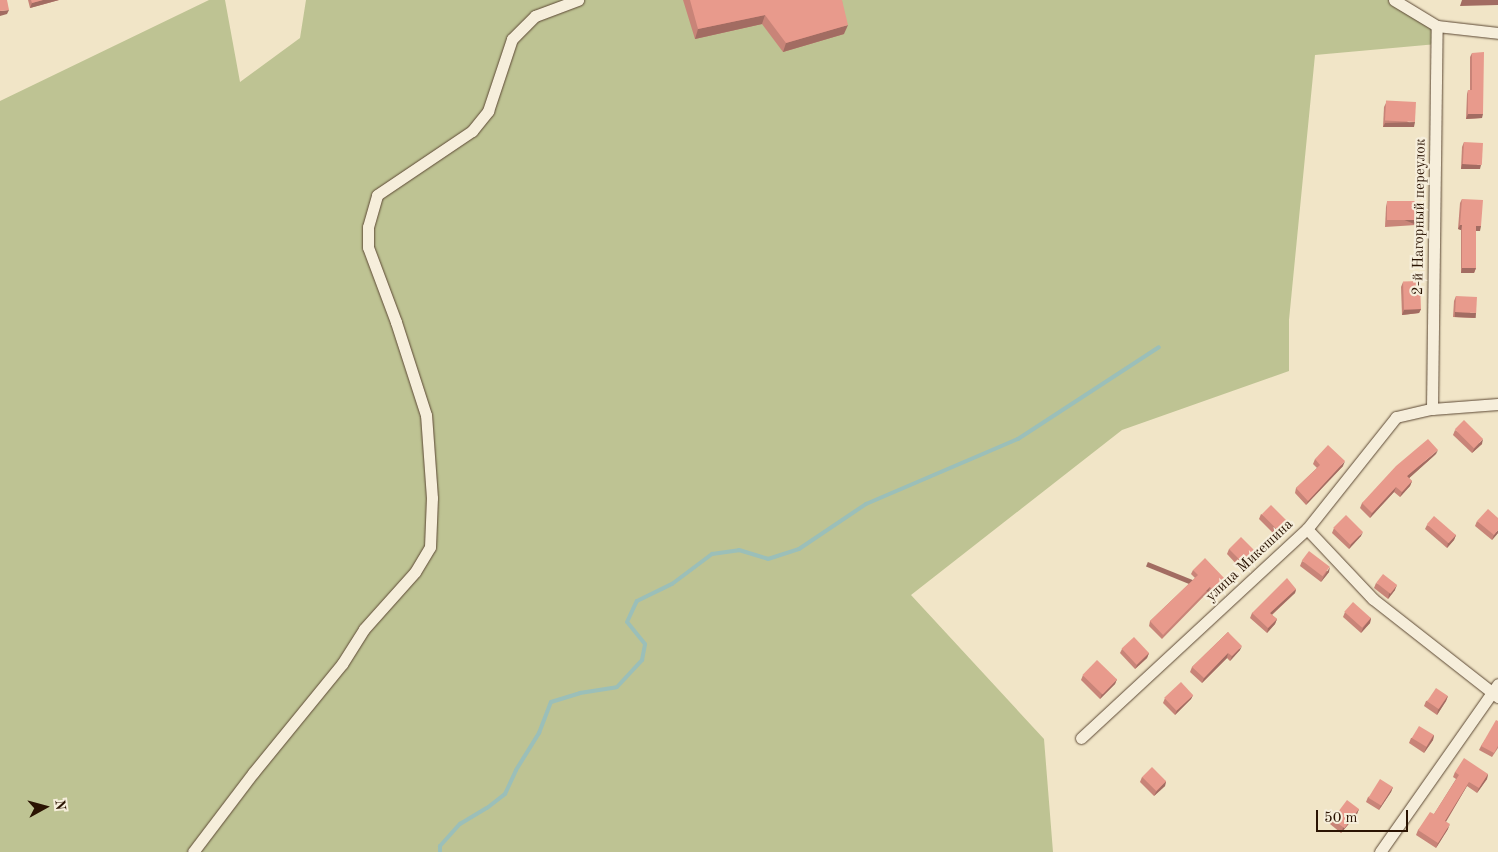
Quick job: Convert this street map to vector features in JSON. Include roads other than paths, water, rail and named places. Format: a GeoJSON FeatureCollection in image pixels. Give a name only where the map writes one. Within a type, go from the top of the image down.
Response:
{"type":"FeatureCollection","features":[{"type":"Feature","properties":{"kind":"street"},"geometry":{"type":"LineString","coordinates":[[193,852],[253,773],[342,664],[364,629],[415,572],[430,547],[432,498],[426,415],[396,322],[368,247],[368,228],[378,195],[472,131],[488,111],[512,39],[535,16],[578,0]]}},
{"type":"Feature","properties":{"kind":"street"},"geometry":{"type":"LineString","coordinates":[[1394,0],[1437,26],[1498,33]]}},
{"type":"Feature","properties":{"kind":"street","name":"2-й Нагорный переулок"},"geometry":{"type":"LineString","coordinates":[[1432,409],[1437,26]]}},
{"type":"Feature","properties":{"kind":"street","name":"улица Микешина"},"geometry":{"type":"LineString","coordinates":[[1081,738],[1307,529],[1396,417],[1432,409],[1498,404]]}},
{"type":"Feature","properties":{"kind":"street"},"geometry":{"type":"LineString","coordinates":[[1307,529],[1373,599],[1495,696]]}},
{"type":"Feature","properties":{"kind":"street"},"geometry":{"type":"LineString","coordinates":[[1380,852],[1495,696],[1498,684]]}},
{"type":"Feature","properties":{"kind":"waterway"},"geometry":{"type":"LineString","coordinates":[[440,852],[440,846],[460,824],[487,808],[505,794],[516,770],[539,733],[551,702],[580,693],[617,687],[642,660],[645,644],[627,622],[637,601],[672,584],[712,554],[739,550],[768,559],[799,549],[866,504],[1018,439],[1159,347]]}}]}
